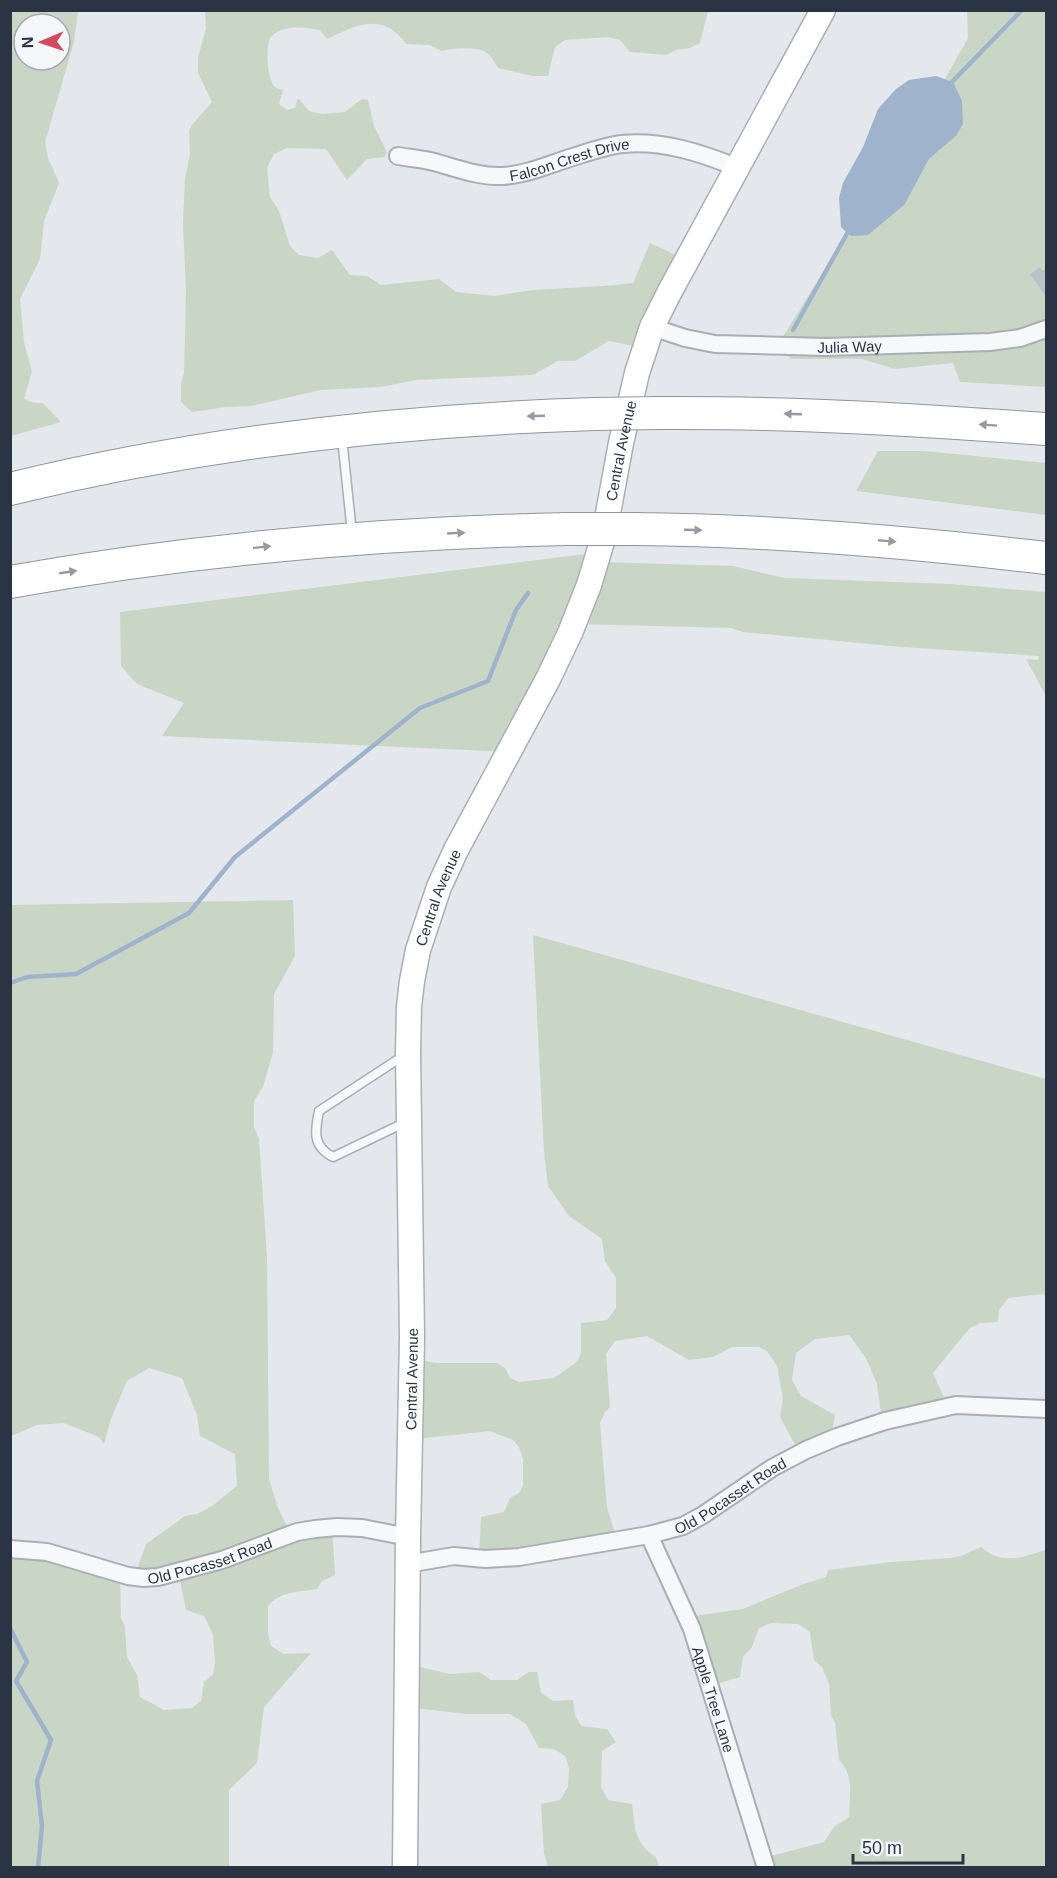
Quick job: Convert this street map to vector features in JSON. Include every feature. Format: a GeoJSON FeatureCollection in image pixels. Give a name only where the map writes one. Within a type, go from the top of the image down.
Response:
{"type":"FeatureCollection","features":[{"type":"Feature","properties":{"kind":"highway"},"geometry":{"type":"LineString","coordinates":[[10,489],[131,464],[290,438],[457,421],[595,414],[738,413],[836,416],[1047,429]]}},
{"type":"Feature","properties":{"kind":"highway"},"geometry":{"type":"LineString","coordinates":[[10,471],[182,444],[290,438]]}},
{"type":"Feature","properties":{"kind":"highway"},"geometry":{"type":"LineString","coordinates":[[10,582],[197,554],[352,539],[567,529],[726,531],[831,537],[1047,558]]}},
{"type":"Feature","properties":{"kind":"street","name":"Central Avenue"},"geometry":{"type":"LineString","coordinates":[[405,1868],[407,1564],[412,1337],[408,1052],[409,1007],[418,950],[425,923],[456,850],[542,689],[580,610],[597,562],[632,390],[652,327],[823,10]]}},
{"type":"Feature","properties":{"kind":"street","name":"Falcon Crest Drive"},"geometry":{"type":"LineString","coordinates":[[398,156],[433,162],[478,174],[503,176],[528,171],[606,147],[654,144],[686,150],[738,168]]}},
{"type":"Feature","properties":{"kind":"street","name":"Julia Way"},"geometry":{"type":"LineString","coordinates":[[652,327],[685,338],[715,344],[814,347],[990,342],[1020,338],[1047,329]]}},
{"type":"Feature","properties":{"kind":"street","name":"Old Pocasset Road"},"geometry":{"type":"LineString","coordinates":[[407,1564],[454,1556],[485,1559],[519,1557],[649,1535],[683,1526],[704,1515],[772,1468],[806,1450],[885,1421],[956,1405],[1047,1408]]}},
{"type":"Feature","properties":{"kind":"street","name":"Old Pocasset Road"},"geometry":{"type":"LineString","coordinates":[[10,1549],[47,1552],[128,1576],[151,1578],[222,1560],[297,1532],[315,1529],[353,1528],[408,1536]]}},
{"type":"Feature","properties":{"kind":"street","name":"Apple Tree Lane"},"geometry":{"type":"LineString","coordinates":[[649,1535],[692,1629],[766,1868]]}},
{"type":"Feature","properties":{"kind":"lane"},"geometry":{"type":"LineString","coordinates":[[341,432],[352,539]]}},
{"type":"Feature","properties":{"kind":"lane"},"geometry":{"type":"LineString","coordinates":[[408,1052],[319,1111],[315,1130],[319,1146],[333,1157],[409,1120]]}},
{"type":"Feature","properties":{"kind":"green space"},"geometry":{"type":"Polygon","coordinates":[[[11,10],[78,11],[72,49],[72,12],[12,12],[12,72],[65,72],[45,142],[48,158],[59,183],[44,221],[40,259],[20,299],[24,342],[32,371],[24,399],[34,403],[43,403],[61,422],[11,436],[11,10]]]}},
{"type":"Feature","properties":{"kind":"green space"},"geometry":{"type":"Polygon","coordinates":[[[205,11],[708,11],[700,43],[690,48],[676,50],[666,55],[630,52],[620,40],[608,37],[565,40],[555,47],[548,76],[532,76],[498,68],[489,55],[477,49],[461,48],[442,51],[429,45],[406,44],[388,27],[379,24],[348,29],[327,39],[320,30],[301,27],[288,28],[276,33],[269,41],[270,77],[275,87],[283,90],[279,104],[287,110],[295,108],[298,98],[309,111],[322,114],[345,112],[362,99],[368,100],[374,126],[387,152],[384,157],[367,159],[347,180],[326,149],[287,148],[274,154],[267,168],[270,197],[279,211],[290,246],[299,255],[318,258],[332,250],[350,275],[367,276],[381,285],[439,279],[456,292],[494,296],[533,290],[633,283],[650,243],[690,262],[643,348],[609,341],[575,361],[558,361],[533,375],[416,380],[381,387],[320,390],[252,406],[192,412],[181,402],[186,291],[183,223],[185,178],[190,155],[189,131],[212,102],[198,73],[198,58],[206,28],[205,11]]]}},
{"type":"Feature","properties":{"kind":"green space"},"geometry":{"type":"Polygon","coordinates":[[[967,11],[1046,11],[1046,387],[960,382],[953,363],[895,369],[862,359],[792,359],[776,349],[777,346],[847,234],[851,236],[905,204],[929,159],[956,136],[953,82],[945,79],[968,38],[967,11]]]}},
{"type":"Feature","properties":{"kind":"green space"},"geometry":{"type":"Polygon","coordinates":[[[878,451],[924,451],[1046,463],[1046,515],[856,491],[878,451]]]}},
{"type":"Feature","properties":{"kind":"green space"},"geometry":{"type":"Polygon","coordinates":[[[586,554],[601,562],[733,566],[784,578],[950,584],[1046,592],[1046,696],[1026,659],[1038,660],[1039,656],[902,647],[743,632],[731,628],[577,624],[511,752],[162,736],[184,703],[137,684],[121,666],[120,612],[586,554]]]}},
{"type":"Feature","properties":{"kind":"green space"},"geometry":{"type":"Polygon","coordinates":[[[293,900],[295,956],[274,994],[273,1052],[263,1087],[254,1101],[254,1127],[259,1139],[267,1257],[269,1479],[278,1508],[290,1533],[332,1527],[335,1575],[322,1581],[317,1589],[284,1595],[268,1606],[268,1634],[271,1646],[284,1654],[311,1653],[264,1707],[257,1763],[229,1790],[229,1867],[11,1867],[10,1549],[120,1575],[121,1618],[125,1627],[127,1657],[137,1675],[140,1697],[164,1710],[192,1708],[201,1701],[204,1682],[213,1674],[215,1663],[213,1635],[204,1616],[186,1610],[178,1572],[135,1575],[146,1544],[185,1516],[197,1514],[212,1506],[237,1486],[235,1454],[200,1436],[197,1415],[182,1378],[149,1368],[127,1381],[111,1419],[104,1444],[99,1437],[64,1423],[37,1425],[11,1436],[11,905],[293,900]]]}},
{"type":"Feature","properties":{"kind":"green space"},"geometry":{"type":"Polygon","coordinates":[[[533,935],[1046,1079],[1046,1295],[1008,1298],[999,1310],[998,1322],[980,1323],[969,1329],[933,1373],[947,1405],[882,1421],[877,1384],[866,1358],[849,1335],[815,1339],[796,1353],[792,1380],[801,1396],[835,1415],[831,1438],[799,1452],[780,1417],[783,1399],[777,1366],[767,1351],[759,1347],[732,1347],[713,1357],[689,1360],[647,1336],[615,1341],[606,1354],[610,1407],[600,1423],[607,1507],[616,1537],[479,1557],[481,1517],[504,1512],[510,1498],[519,1493],[523,1486],[523,1459],[519,1447],[513,1440],[490,1431],[416,1439],[415,1359],[436,1363],[497,1363],[505,1368],[510,1378],[519,1382],[554,1378],[577,1362],[581,1353],[581,1323],[607,1320],[616,1308],[616,1278],[605,1261],[602,1239],[569,1216],[548,1186],[544,1152],[533,935]]]}},
{"type":"Feature","properties":{"kind":"green space"},"geometry":{"type":"Polygon","coordinates":[[[981,1547],[989,1553],[1004,1558],[1028,1555],[1046,1548],[1046,1867],[766,1867],[764,1858],[824,1842],[834,1827],[849,1817],[849,1779],[839,1760],[835,1723],[831,1715],[829,1684],[822,1667],[814,1660],[810,1632],[798,1624],[771,1623],[759,1628],[752,1647],[743,1657],[740,1677],[710,1686],[687,1617],[743,1609],[826,1577],[828,1570],[891,1562],[952,1558],[981,1547]]]}},
{"type":"Feature","properties":{"kind":"green space"},"geometry":{"type":"Polygon","coordinates":[[[411,1665],[450,1674],[479,1672],[491,1680],[517,1680],[529,1672],[537,1672],[541,1693],[553,1701],[573,1700],[575,1715],[581,1726],[607,1729],[616,1742],[602,1751],[601,1788],[608,1800],[632,1804],[637,1834],[643,1846],[656,1857],[659,1867],[548,1867],[544,1853],[541,1804],[560,1800],[568,1787],[569,1768],[565,1756],[554,1749],[539,1748],[526,1724],[510,1714],[467,1714],[413,1708],[411,1665]]]}},
{"type":"Feature","properties":{"kind":"water"},"geometry":{"type":"Polygon","coordinates":[[[936,76],[953,82],[962,101],[963,124],[956,136],[929,159],[905,204],[868,235],[851,236],[841,227],[839,198],[843,183],[863,147],[878,109],[896,89],[909,80],[936,76]]]}},
{"type":"Feature","properties":{"kind":"building"},"geometry":{"type":"Polygon","coordinates":[[[1040,267],[1042,271],[1047,268],[1047,298],[1030,274],[1040,267]]]}},
{"type":"Feature","properties":{"kind":"waterway"},"geometry":{"type":"LineString","coordinates":[[950,84],[1022,10]]}},
{"type":"Feature","properties":{"kind":"waterway"},"geometry":{"type":"LineString","coordinates":[[793,330],[849,230]]}},
{"type":"Feature","properties":{"kind":"waterway"},"geometry":{"type":"LineString","coordinates":[[10,983],[27,977],[76,974],[189,913],[235,857],[420,708],[488,681],[516,610],[528,593]]}},
{"type":"Feature","properties":{"kind":"waterway"},"geometry":{"type":"LineString","coordinates":[[10,1628],[27,1662],[16,1681],[51,1740],[37,1781],[42,1826],[38,1868]]}}]}
